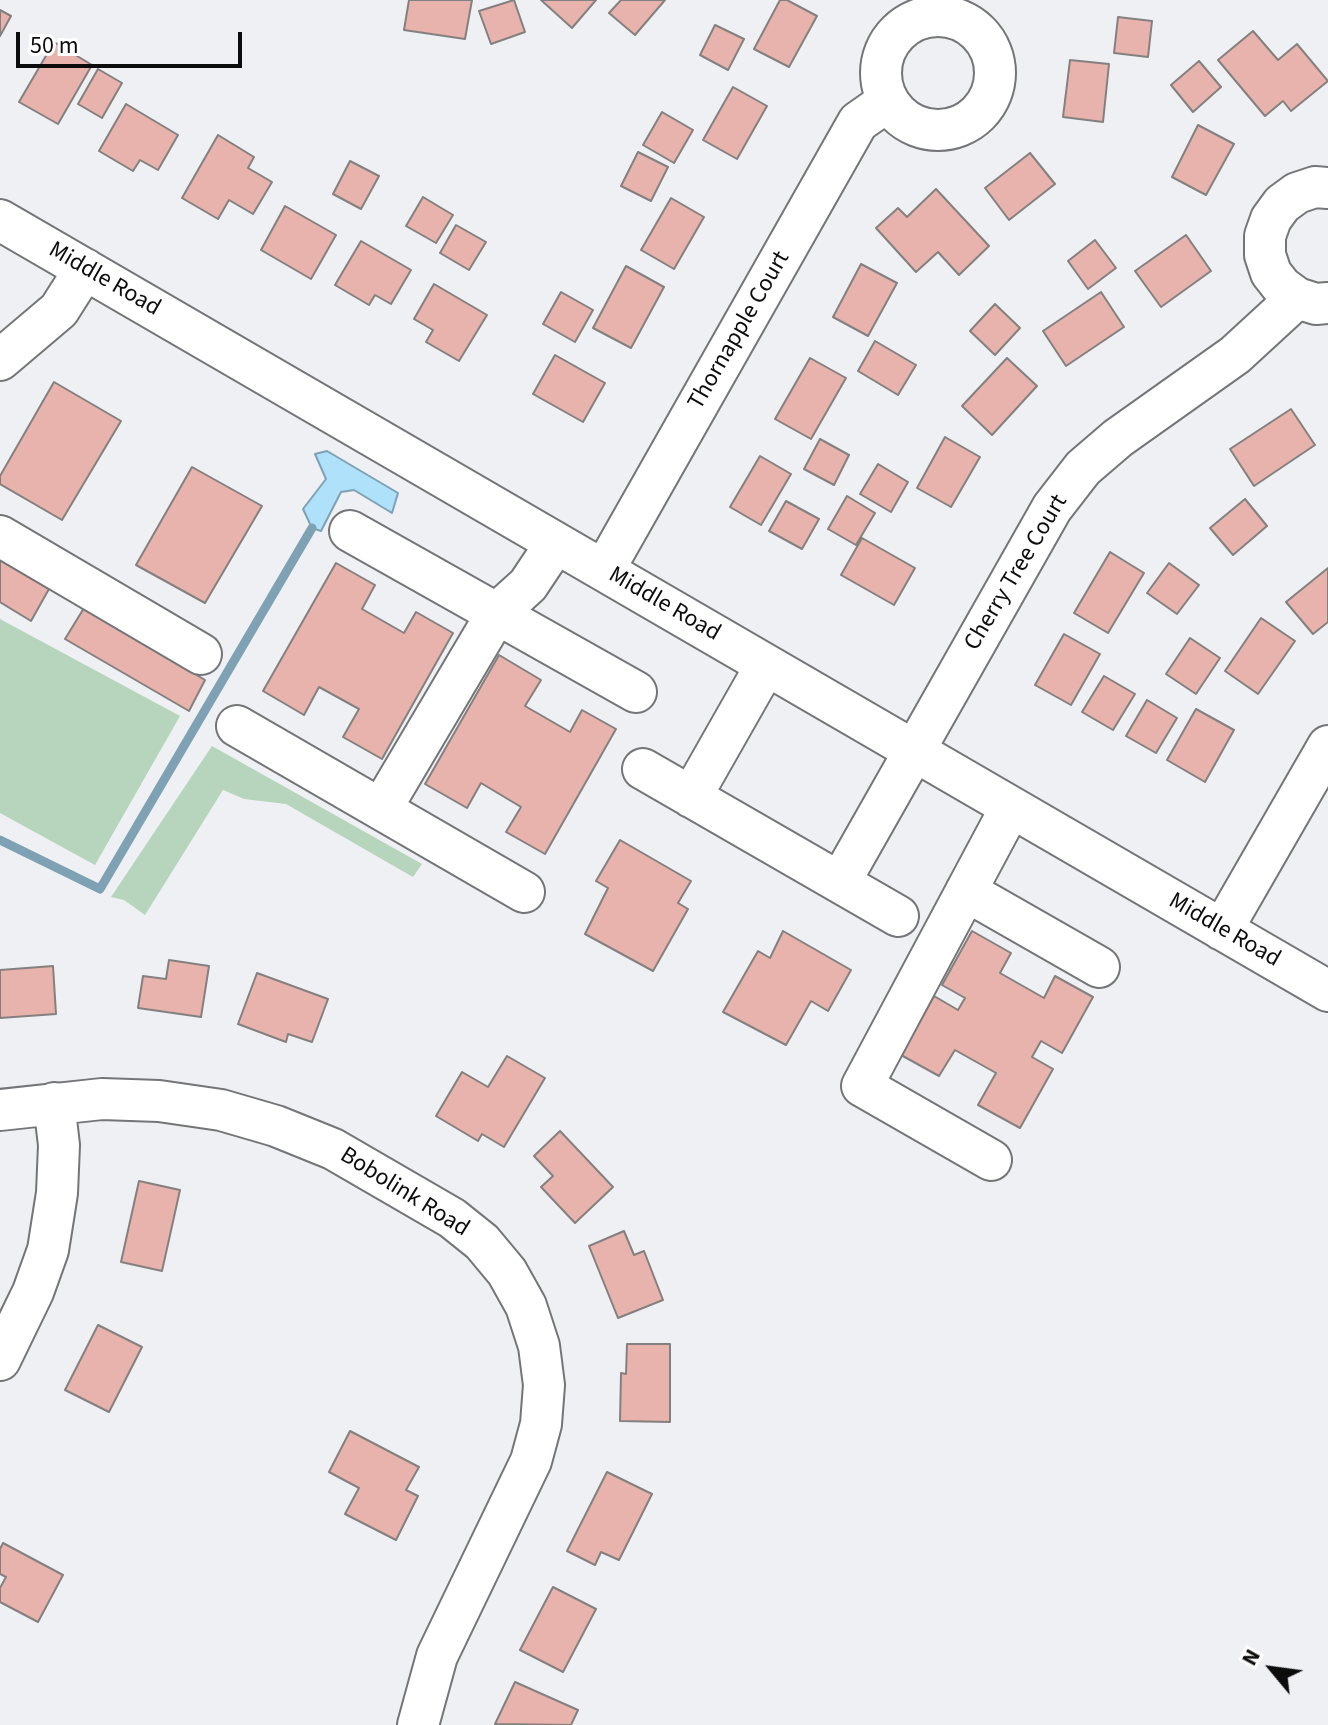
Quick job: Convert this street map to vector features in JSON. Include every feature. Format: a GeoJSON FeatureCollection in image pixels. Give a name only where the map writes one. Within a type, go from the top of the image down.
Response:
{"type":"FeatureCollection","features":[{"type":"Feature","properties":{"kind":"street","name":"Thornapple Court"},"geometry":{"type":"LineString","coordinates":[[604,570],[858,122],[888,101]]}},
{"type":"Feature","properties":{"kind":"street","name":"Cherry Tree Court"},"geometry":{"type":"LineString","coordinates":[[840,882],[1052,508],[1083,468],[1118,438],[1312,301],[1282,287],[1271,273],[1265,255],[1265,236],[1271,219],[1282,204],[1297,193],[1315,187],[1328,188]]}},
{"type":"Feature","properties":{"kind":"street","name":"Middle Road"},"geometry":{"type":"LineString","coordinates":[[0,220],[1328,991]]}},
{"type":"Feature","properties":{"kind":"street"},"geometry":{"type":"LineString","coordinates":[[0,360],[59,310],[85,269]]}},
{"type":"Feature","properties":{"kind":"street"},"geometry":{"type":"LineString","coordinates":[[350,531],[636,692]]}},
{"type":"Feature","properties":{"kind":"street"},"geometry":{"type":"LineString","coordinates":[[0,536],[201,654]]}},
{"type":"Feature","properties":{"kind":"street"},"geometry":{"type":"LineString","coordinates":[[381,809],[497,613],[528,585],[556,543]]}},
{"type":"Feature","properties":{"kind":"street"},"geometry":{"type":"LineString","coordinates":[[691,797],[766,665]]}},
{"type":"Feature","properties":{"kind":"street"},"geometry":{"type":"LineString","coordinates":[[237,726],[524,892]]}},
{"type":"Feature","properties":{"kind":"street"},"geometry":{"type":"LineString","coordinates":[[1222,930],[1328,746]]}},
{"type":"Feature","properties":{"kind":"street"},"geometry":{"type":"LineString","coordinates":[[643,769],[898,916]]}},
{"type":"Feature","properties":{"kind":"street"},"geometry":{"type":"LineString","coordinates":[[991,1160],[862,1086],[1011,807]]}},
{"type":"Feature","properties":{"kind":"street"},"geometry":{"type":"LineString","coordinates":[[966,891],[1099,967]]}},
{"type":"Feature","properties":{"kind":"street","name":"Bobolink Road"},"geometry":{"type":"LineString","coordinates":[[0,1110],[102,1099],[159,1101],[221,1110],[276,1126],[333,1149],[452,1218],[482,1242],[507,1272],[526,1306],[539,1346],[544,1385],[541,1424],[531,1461],[437,1656],[418,1725]]}},
{"type":"Feature","properties":{"kind":"street"},"geometry":{"type":"LineString","coordinates":[[0,1360],[33,1292],[48,1250],[57,1193],[59,1145],[54,1103]]}},
{"type":"Feature","properties":{"kind":"green space"},"geometry":{"type":"Polygon","coordinates":[[[0,619],[180,716],[95,865],[0,813],[0,619]]]}},
{"type":"Feature","properties":{"kind":"green space"},"geometry":{"type":"Polygon","coordinates":[[[212,746],[422,864],[413,877],[286,804],[244,799],[223,790],[145,915],[124,900],[111,897],[212,746]]]}},
{"type":"Feature","properties":{"kind":"water"},"geometry":{"type":"Polygon","coordinates":[[[327,451],[398,493],[392,513],[354,490],[341,492],[321,531],[312,528],[303,509],[326,479],[315,454],[327,451]]]}},
{"type":"Feature","properties":{"kind":"building"},"geometry":{"type":"Polygon","coordinates":[[[409,0],[472,0],[465,39],[404,30],[409,0]]]}},
{"type":"Feature","properties":{"kind":"building"},"geometry":{"type":"Polygon","coordinates":[[[514,0],[525,32],[491,44],[479,11],[514,0]]]}},
{"type":"Feature","properties":{"kind":"building"},"geometry":{"type":"Polygon","coordinates":[[[541,0],[596,0],[572,28],[541,0]]]}},
{"type":"Feature","properties":{"kind":"building"},"geometry":{"type":"Polygon","coordinates":[[[621,0],[665,0],[635,35],[609,13],[621,0]]]}},
{"type":"Feature","properties":{"kind":"building"},"geometry":{"type":"Polygon","coordinates":[[[780,0],[787,0],[817,16],[789,67],[754,49],[780,0]]]}},
{"type":"Feature","properties":{"kind":"building"},"geometry":{"type":"Polygon","coordinates":[[[0,10],[11,16],[0,36],[0,10]]]}},
{"type":"Feature","properties":{"kind":"building"},"geometry":{"type":"Polygon","coordinates":[[[1118,17],[1152,21],[1148,57],[1114,53],[1118,17]]]}},
{"type":"Feature","properties":{"kind":"building"},"geometry":{"type":"Polygon","coordinates":[[[715,25],[744,39],[728,70],[700,55],[715,25]]]}},
{"type":"Feature","properties":{"kind":"building"},"geometry":{"type":"Polygon","coordinates":[[[1253,31],[1278,60],[1297,44],[1328,81],[1291,111],[1283,101],[1265,116],[1218,60],[1253,31]]]}},
{"type":"Feature","properties":{"kind":"building"},"geometry":{"type":"Polygon","coordinates":[[[54,42],[92,65],[58,124],[19,102],[54,42]]]}},
{"type":"Feature","properties":{"kind":"building"},"geometry":{"type":"Polygon","coordinates":[[[1070,60],[1109,64],[1103,122],[1063,117],[1070,60]]]}},
{"type":"Feature","properties":{"kind":"building"},"geometry":{"type":"Polygon","coordinates":[[[1199,61],[1221,87],[1193,112],[1171,85],[1199,61]]]}},
{"type":"Feature","properties":{"kind":"building"},"geometry":{"type":"Polygon","coordinates":[[[98,69],[122,83],[102,118],[78,104],[98,69]]]}},
{"type":"Feature","properties":{"kind":"building"},"geometry":{"type":"Polygon","coordinates":[[[733,87],[767,106],[737,159],[703,140],[733,87]]]}},
{"type":"Feature","properties":{"kind":"building"},"geometry":{"type":"Polygon","coordinates":[[[126,104],[178,135],[158,170],[140,160],[133,171],[99,151],[126,104]]]}},
{"type":"Feature","properties":{"kind":"building"},"geometry":{"type":"Polygon","coordinates":[[[662,112],[693,130],[674,163],[643,145],[662,112]]]}},
{"type":"Feature","properties":{"kind":"building"},"geometry":{"type":"Polygon","coordinates":[[[1198,125],[1234,144],[1206,195],[1172,177],[1198,125]]]}},
{"type":"Feature","properties":{"kind":"building"},"geometry":{"type":"Polygon","coordinates":[[[218,135],[254,157],[248,168],[272,182],[253,214],[229,200],[218,219],[182,198],[218,135]]]}},
{"type":"Feature","properties":{"kind":"building"},"geometry":{"type":"Polygon","coordinates":[[[638,152],[668,167],[651,201],[621,186],[638,152]]]}},
{"type":"Feature","properties":{"kind":"building"},"geometry":{"type":"Polygon","coordinates":[[[1030,153],[1055,184],[1009,220],[985,188],[1030,153]]]}},
{"type":"Feature","properties":{"kind":"building"},"geometry":{"type":"Polygon","coordinates":[[[350,161],[379,176],[361,209],[333,194],[350,161]]]}},
{"type":"Feature","properties":{"kind":"building"},"geometry":{"type":"Polygon","coordinates":[[[936,189],[989,246],[959,275],[938,252],[916,272],[876,228],[898,208],[907,217],[936,189]]]}},
{"type":"Feature","properties":{"kind":"building"},"geometry":{"type":"Polygon","coordinates":[[[423,197],[453,215],[436,243],[406,226],[423,197]]]}},
{"type":"Feature","properties":{"kind":"building"},"geometry":{"type":"Polygon","coordinates":[[[671,198],[704,217],[674,269],[641,250],[671,198]]]}},
{"type":"Feature","properties":{"kind":"building"},"geometry":{"type":"Polygon","coordinates":[[[285,206],[336,235],[311,279],[261,250],[285,206]]]}},
{"type":"Feature","properties":{"kind":"building"},"geometry":{"type":"Polygon","coordinates":[[[456,225],[486,242],[469,270],[440,253],[456,225]]]}},
{"type":"Feature","properties":{"kind":"building"},"geometry":{"type":"Polygon","coordinates":[[[1186,235],[1211,271],[1161,307],[1135,271],[1186,235]]]}},
{"type":"Feature","properties":{"kind":"building"},"geometry":{"type":"Polygon","coordinates":[[[1095,240],[1116,268],[1088,289],[1068,261],[1095,240]]]}},
{"type":"Feature","properties":{"kind":"building"},"geometry":{"type":"Polygon","coordinates":[[[361,241],[411,270],[391,304],[375,295],[369,305],[335,285],[361,241]]]}},
{"type":"Feature","properties":{"kind":"building"},"geometry":{"type":"Polygon","coordinates":[[[861,264],[897,283],[868,336],[833,317],[861,264]]]}},
{"type":"Feature","properties":{"kind":"building"},"geometry":{"type":"Polygon","coordinates":[[[626,266],[664,287],[631,348],[593,328],[626,266]]]}},
{"type":"Feature","properties":{"kind":"building"},"geometry":{"type":"Polygon","coordinates":[[[434,284],[487,315],[459,361],[426,342],[433,330],[414,319],[434,284]]]}},
{"type":"Feature","properties":{"kind":"building"},"geometry":{"type":"Polygon","coordinates":[[[561,292],[593,310],[575,342],[543,324],[561,292]]]}},
{"type":"Feature","properties":{"kind":"building"},"geometry":{"type":"Polygon","coordinates":[[[1101,292],[1124,327],[1066,366],[1043,331],[1101,292]]]}},
{"type":"Feature","properties":{"kind":"building"},"geometry":{"type":"Polygon","coordinates":[[[995,304],[1020,328],[995,355],[970,331],[995,304]]]}},
{"type":"Feature","properties":{"kind":"building"},"geometry":{"type":"Polygon","coordinates":[[[875,341],[916,365],[898,395],[858,371],[875,341]]]}},
{"type":"Feature","properties":{"kind":"building"},"geometry":{"type":"Polygon","coordinates":[[[555,355],[605,383],[583,422],[533,394],[555,355]]]}},
{"type":"Feature","properties":{"kind":"building"},"geometry":{"type":"Polygon","coordinates":[[[810,358],[846,378],[811,439],[775,419],[810,358]]]}},
{"type":"Feature","properties":{"kind":"building"},"geometry":{"type":"Polygon","coordinates":[[[1007,358],[1037,386],[992,435],[962,406],[1007,358]]]}},
{"type":"Feature","properties":{"kind":"building"},"geometry":{"type":"Polygon","coordinates":[[[54,382],[121,421],[62,520],[0,484],[0,476],[54,382]]]}},
{"type":"Feature","properties":{"kind":"building"},"geometry":{"type":"Polygon","coordinates":[[[1291,409],[1315,445],[1254,486],[1230,449],[1291,409]]]}},
{"type":"Feature","properties":{"kind":"building"},"geometry":{"type":"Polygon","coordinates":[[[945,437],[980,457],[951,507],[917,488],[945,437]]]}},
{"type":"Feature","properties":{"kind":"building"},"geometry":{"type":"Polygon","coordinates":[[[820,439],[849,455],[834,485],[804,469],[820,439]]]}},
{"type":"Feature","properties":{"kind":"building"},"geometry":{"type":"Polygon","coordinates":[[[760,456],[791,474],[761,525],[730,507],[760,456]]]}},
{"type":"Feature","properties":{"kind":"building"},"geometry":{"type":"Polygon","coordinates":[[[878,464],[908,482],[891,512],[860,494],[878,464]]]}},
{"type":"Feature","properties":{"kind":"building"},"geometry":{"type":"Polygon","coordinates":[[[192,467],[262,506],[205,603],[136,565],[192,467]]]}},
{"type":"Feature","properties":{"kind":"building"},"geometry":{"type":"Polygon","coordinates":[[[847,496],[875,513],[856,545],[828,529],[847,496]]]}},
{"type":"Feature","properties":{"kind":"building"},"geometry":{"type":"Polygon","coordinates":[[[1245,499],[1267,526],[1233,555],[1210,528],[1245,499]]]}},
{"type":"Feature","properties":{"kind":"building"},"geometry":{"type":"Polygon","coordinates":[[[786,501],[819,519],[802,549],[769,531],[786,501]]]}},
{"type":"Feature","properties":{"kind":"building"},"geometry":{"type":"Polygon","coordinates":[[[862,538],[915,568],[894,605],[841,575],[862,538]]]}},
{"type":"Feature","properties":{"kind":"building"},"geometry":{"type":"Polygon","coordinates":[[[1110,552],[1144,573],[1108,633],[1074,613],[1110,552]]]}},
{"type":"Feature","properties":{"kind":"building"},"geometry":{"type":"Polygon","coordinates":[[[0,560],[49,589],[31,621],[0,602],[0,560]]]}},
{"type":"Feature","properties":{"kind":"building"},"geometry":{"type":"Polygon","coordinates":[[[336,563],[375,585],[362,609],[404,633],[416,612],[453,633],[382,759],[343,737],[359,709],[319,687],[304,715],[263,691],[336,563]]]}},
{"type":"Feature","properties":{"kind":"building"},"geometry":{"type":"Polygon","coordinates":[[[1169,563],[1199,585],[1177,614],[1147,593],[1169,563]]]}},
{"type":"Feature","properties":{"kind":"building"},"geometry":{"type":"Polygon","coordinates":[[[1328,568],[1328,622],[1313,634],[1286,602],[1328,568]]]}},
{"type":"Feature","properties":{"kind":"building"},"geometry":{"type":"Polygon","coordinates":[[[84,608],[205,680],[189,711],[65,639],[84,608]]]}},
{"type":"Feature","properties":{"kind":"building"},"geometry":{"type":"Polygon","coordinates":[[[1261,618],[1295,641],[1258,694],[1225,671],[1261,618]]]}},
{"type":"Feature","properties":{"kind":"building"},"geometry":{"type":"Polygon","coordinates":[[[1064,634],[1100,654],[1071,705],[1035,685],[1064,634]]]}},
{"type":"Feature","properties":{"kind":"building"},"geometry":{"type":"Polygon","coordinates":[[[1190,638],[1220,658],[1196,694],[1166,674],[1190,638]]]}},
{"type":"Feature","properties":{"kind":"building"},"geometry":{"type":"Polygon","coordinates":[[[499,655],[541,680],[525,706],[570,732],[582,710],[616,729],[545,854],[506,832],[521,807],[481,783],[467,808],[425,784],[499,655]]]}},
{"type":"Feature","properties":{"kind":"building"},"geometry":{"type":"Polygon","coordinates":[[[1104,676],[1135,694],[1113,730],[1082,712],[1104,676]]]}},
{"type":"Feature","properties":{"kind":"building"},"geometry":{"type":"Polygon","coordinates":[[[1147,700],[1177,718],[1156,753],[1126,736],[1147,700]]]}},
{"type":"Feature","properties":{"kind":"building"},"geometry":{"type":"Polygon","coordinates":[[[1196,709],[1234,730],[1205,782],[1167,760],[1196,709]]]}},
{"type":"Feature","properties":{"kind":"building"},"geometry":{"type":"Polygon","coordinates":[[[620,840],[691,881],[678,903],[688,909],[653,971],[585,934],[608,888],[596,881],[620,840]]]}},
{"type":"Feature","properties":{"kind":"building"},"geometry":{"type":"Polygon","coordinates":[[[783,931],[851,970],[828,1011],[811,1001],[786,1045],[723,1012],[758,951],[770,958],[783,931]]]}},
{"type":"Feature","properties":{"kind":"building"},"geometry":{"type":"Polygon","coordinates":[[[972,931],[1011,953],[1000,973],[1044,998],[1055,976],[1093,997],[1062,1053],[1041,1041],[1032,1057],[1053,1069],[1020,1128],[978,1105],[996,1073],[955,1050],[939,1076],[901,1055],[934,996],[958,1010],[965,998],[942,985],[972,931]]]}},
{"type":"Feature","properties":{"kind":"building"},"geometry":{"type":"Polygon","coordinates":[[[169,960],[209,966],[201,1017],[138,1008],[143,976],[166,979],[169,960]]]}},
{"type":"Feature","properties":{"kind":"building"},"geometry":{"type":"Polygon","coordinates":[[[53,966],[56,1014],[0,1018],[0,970],[53,966]]]}},
{"type":"Feature","properties":{"kind":"building"},"geometry":{"type":"Polygon","coordinates":[[[257,973],[328,999],[312,1042],[288,1034],[286,1042],[238,1024],[257,973]]]}},
{"type":"Feature","properties":{"kind":"building"},"geometry":{"type":"Polygon","coordinates":[[[507,1056],[545,1078],[504,1147],[482,1134],[478,1141],[436,1116],[462,1072],[488,1087],[507,1056]]]}},
{"type":"Feature","properties":{"kind":"building"},"geometry":{"type":"Polygon","coordinates":[[[560,1131],[613,1187],[575,1223],[541,1187],[553,1176],[534,1156],[560,1131]]]}},
{"type":"Feature","properties":{"kind":"building"},"geometry":{"type":"Polygon","coordinates":[[[139,1181],[180,1190],[162,1271],[121,1262],[139,1181]]]}},
{"type":"Feature","properties":{"kind":"building"},"geometry":{"type":"Polygon","coordinates":[[[624,1231],[634,1255],[644,1251],[663,1300],[618,1318],[589,1246],[624,1231]]]}},
{"type":"Feature","properties":{"kind":"building"},"geometry":{"type":"Polygon","coordinates":[[[98,1325],[142,1347],[109,1412],[65,1390],[98,1325]]]}},
{"type":"Feature","properties":{"kind":"building"},"geometry":{"type":"Polygon","coordinates":[[[627,1344],[670,1344],[670,1422],[620,1421],[621,1373],[626,1374],[627,1344]]]}},
{"type":"Feature","properties":{"kind":"building"},"geometry":{"type":"Polygon","coordinates":[[[350,1431],[419,1467],[406,1490],[418,1496],[396,1540],[345,1514],[359,1488],[329,1472],[350,1431]]]}},
{"type":"Feature","properties":{"kind":"building"},"geometry":{"type":"Polygon","coordinates":[[[607,1472],[652,1494],[619,1560],[601,1552],[595,1565],[567,1551],[607,1472]]]}},
{"type":"Feature","properties":{"kind":"building"},"geometry":{"type":"Polygon","coordinates":[[[3,1543],[63,1575],[38,1622],[0,1602],[0,1588],[6,1577],[0,1574],[0,1549],[3,1543]]]}},
{"type":"Feature","properties":{"kind":"building"},"geometry":{"type":"Polygon","coordinates":[[[553,1587],[596,1609],[563,1672],[520,1650],[553,1587]]]}},
{"type":"Feature","properties":{"kind":"building"},"geometry":{"type":"Polygon","coordinates":[[[515,1682],[578,1710],[571,1725],[495,1724],[515,1682]]]}},
{"type":"Feature","properties":{"kind":"waterway"},"geometry":{"type":"LineString","coordinates":[[0,840],[100,889],[312,528]]}}]}
